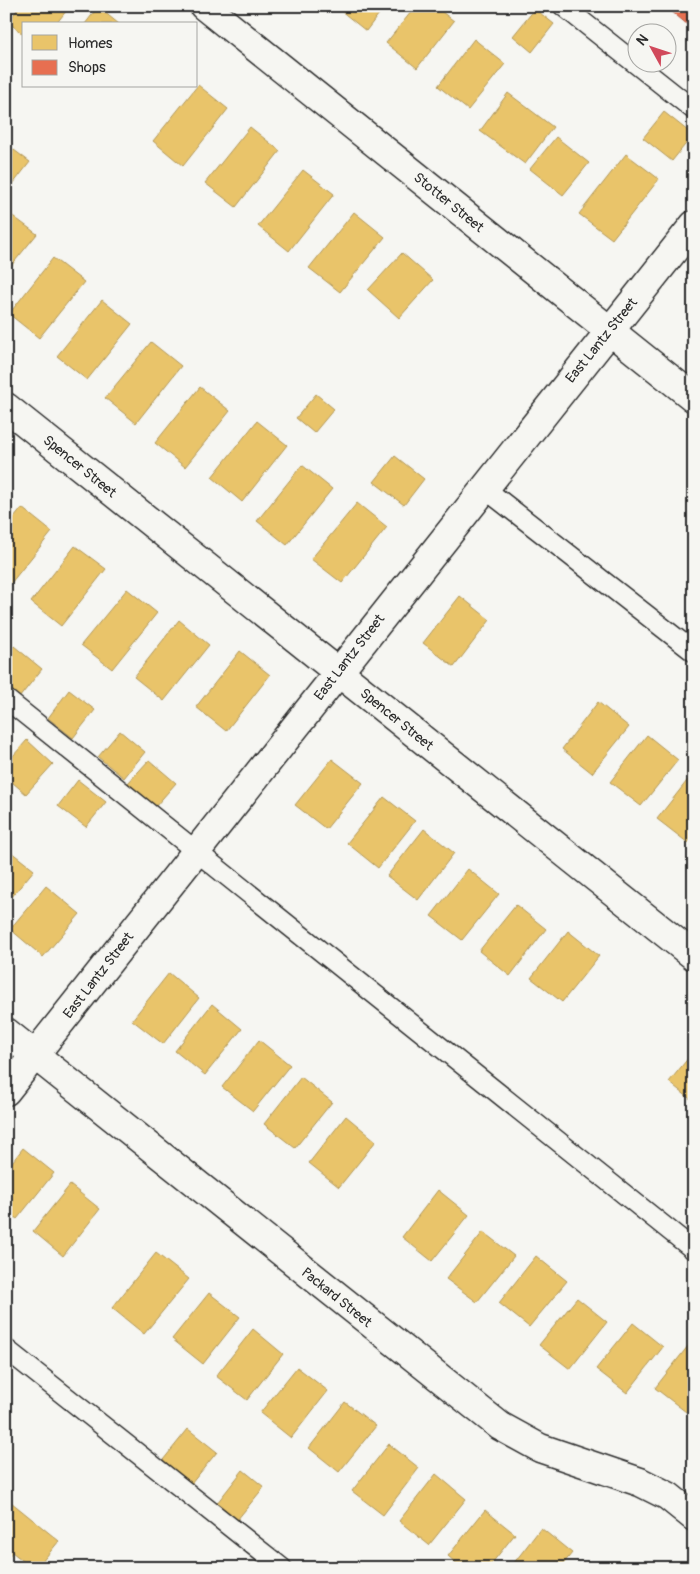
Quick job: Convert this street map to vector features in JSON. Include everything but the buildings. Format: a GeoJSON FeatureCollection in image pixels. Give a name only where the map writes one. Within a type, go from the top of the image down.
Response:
{"type":"FeatureCollection","features":[{"type":"Feature","properties":{"kind":"street","name":"Stotter Street"},"geometry":{"type":"LineString","coordinates":[[204,6],[694,398]]}},
{"type":"Feature","properties":{"kind":"street","name":"East Lantz Street"},"geometry":{"type":"LineString","coordinates":[[6,1091],[694,225]]}},
{"type":"Feature","properties":{"kind":"street","name":"Spencer Street"},"geometry":{"type":"LineString","coordinates":[[6,407],[694,956]]}},
{"type":"Feature","properties":{"kind":"street","name":"Packard Street"},"geometry":{"type":"LineString","coordinates":[[6,1032],[500,1426],[540,1448],[640,1482],[668,1496],[694,1517]]}},
{"type":"Feature","properties":{"kind":"lane"},"geometry":{"type":"LineString","coordinates":[[563,6],[694,110]]}},
{"type":"Feature","properties":{"kind":"lane"},"geometry":{"type":"LineString","coordinates":[[484,488],[694,652]]}},
{"type":"Feature","properties":{"kind":"lane"},"geometry":{"type":"LineString","coordinates":[[6,700],[694,1250]]}},
{"type":"Feature","properties":{"kind":"lane"},"geometry":{"type":"LineString","coordinates":[[6,1349],[282,1568]]}}]}
